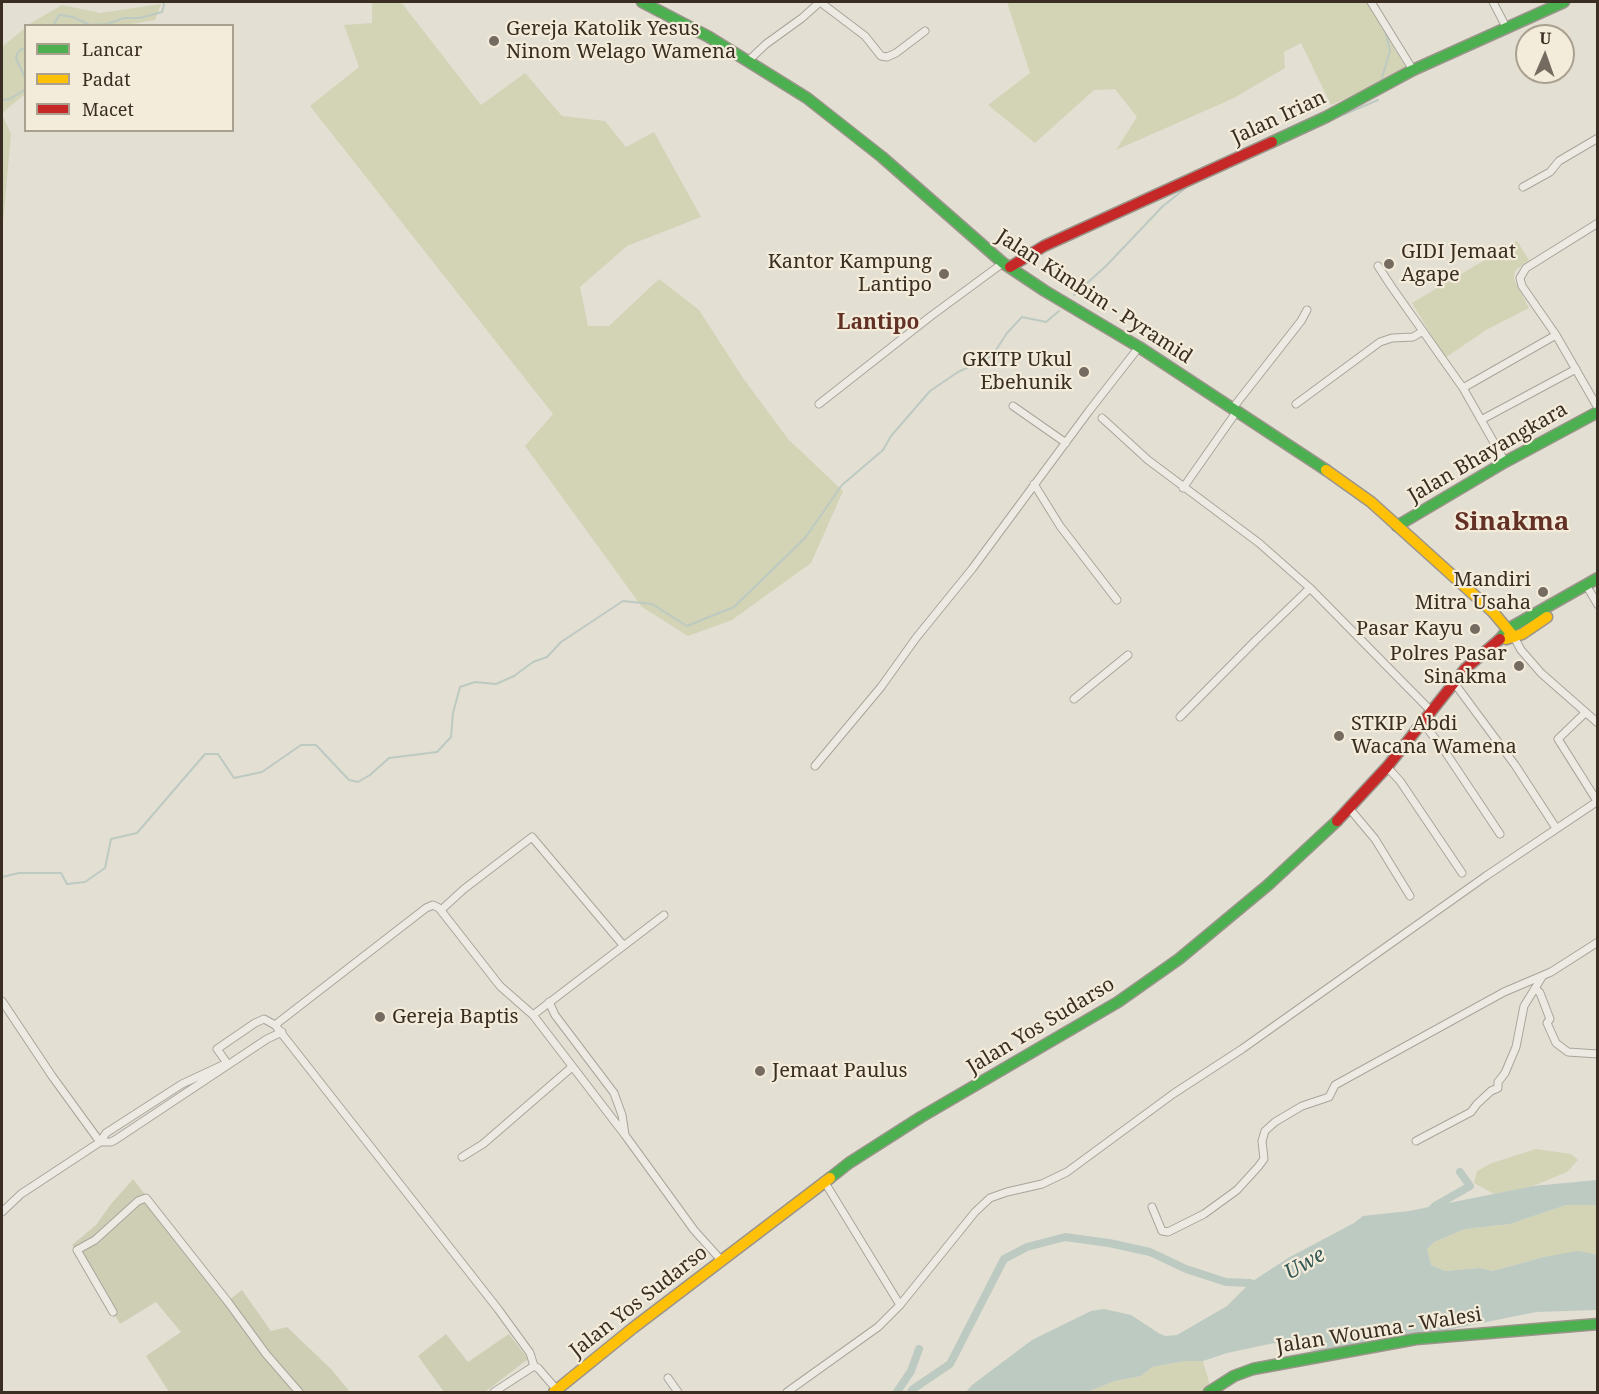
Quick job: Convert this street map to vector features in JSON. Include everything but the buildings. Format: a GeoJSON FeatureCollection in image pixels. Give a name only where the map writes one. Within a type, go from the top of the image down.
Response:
{"type":"FeatureCollection","features":[{"type":"Feature","properties":{"kind":"main road","name":"Jalan Kimbim - Pyramid"},"geometry":{"type":"LineString","coordinates":[[642,2],[748,61],[807,98],[882,158],[1006,265],[1139,347],[1344,482],[1371,502],[1493,612],[1511,633]]}},
{"type":"Feature","properties":{"kind":"main road","name":"Jalan Irian"},"geometry":{"type":"LineString","coordinates":[[1006,265],[1326,117],[1413,70],[1564,2]]}},
{"type":"Feature","properties":{"kind":"main road","name":"Jalan Bhayangkara"},"geometry":{"type":"LineString","coordinates":[[1397,526],[1598,410]]}},
{"type":"Feature","properties":{"kind":"main road","name":"Jalan Yos Sudarso"},"geometry":{"type":"LineString","coordinates":[[555,1391],[824,1181],[921,1117],[1045,1046],[1148,983],[1179,959],[1269,885],[1349,808],[1387,767],[1472,663],[1500,639],[1591,588],[1598,578]]}},
{"type":"Feature","properties":{"kind":"main road","name":"Jalan Wouma - Walesi"},"geometry":{"type":"LineString","coordinates":[[1209,1392],[1253,1369],[1416,1339],[1598,1324]]}},
{"type":"Feature","properties":{"kind":"street"},"geometry":{"type":"LineString","coordinates":[[748,61],[820,2],[865,36],[881,56],[887,57],[896,53],[925,31]]}},
{"type":"Feature","properties":{"kind":"street"},"geometry":{"type":"LineString","coordinates":[[1371,2],[1413,70]]}},
{"type":"Feature","properties":{"kind":"street"},"geometry":{"type":"LineString","coordinates":[[1493,2],[1506,27]]}},
{"type":"Feature","properties":{"kind":"street"},"geometry":{"type":"LineString","coordinates":[[1524,187],[1550,172],[1559,161],[1598,138]]}},
{"type":"Feature","properties":{"kind":"street"},"geometry":{"type":"LineString","coordinates":[[1598,223],[1533,263],[1520,278],[1522,286],[1556,335],[1598,410]]}},
{"type":"Feature","properties":{"kind":"street"},"geometry":{"type":"LineString","coordinates":[[819,404],[931,316],[1006,265]]}},
{"type":"Feature","properties":{"kind":"street"},"geometry":{"type":"LineString","coordinates":[[1378,266],[1463,388],[1505,462]]}},
{"type":"Feature","properties":{"kind":"street"},"geometry":{"type":"LineString","coordinates":[[1183,488],[1234,410],[1307,310]]}},
{"type":"Feature","properties":{"kind":"street"},"geometry":{"type":"LineString","coordinates":[[1296,404],[1380,342],[1392,338],[1413,337],[1423,331]]}},
{"type":"Feature","properties":{"kind":"street"},"geometry":{"type":"LineString","coordinates":[[1463,388],[1556,335]]}},
{"type":"Feature","properties":{"kind":"street"},"geometry":{"type":"LineString","coordinates":[[814,766],[881,687],[1139,347]]}},
{"type":"Feature","properties":{"kind":"street"},"geometry":{"type":"LineString","coordinates":[[1481,420],[1576,369]]}},
{"type":"Feature","properties":{"kind":"street"},"geometry":{"type":"LineString","coordinates":[[1013,406],[1066,443]]}},
{"type":"Feature","properties":{"kind":"street"},"geometry":{"type":"LineString","coordinates":[[1102,418],[1183,488],[1259,543],[1310,588],[1432,712]]}},
{"type":"Feature","properties":{"kind":"street"},"geometry":{"type":"LineString","coordinates":[[1034,484],[1060,526],[1118,600]]}},
{"type":"Feature","properties":{"kind":"street"},"geometry":{"type":"LineString","coordinates":[[1180,717],[1310,588]]}},
{"type":"Feature","properties":{"kind":"street"},"geometry":{"type":"LineString","coordinates":[[1591,588],[1598,605]]}},
{"type":"Feature","properties":{"kind":"street"},"geometry":{"type":"LineString","coordinates":[[1511,633],[1521,650],[1541,673],[1598,723]]}},
{"type":"Feature","properties":{"kind":"street"},"geometry":{"type":"LineString","coordinates":[[1074,699],[1128,655]]}},
{"type":"Feature","properties":{"kind":"street"},"geometry":{"type":"LineString","coordinates":[[1455,684],[1515,765],[1556,828]]}},
{"type":"Feature","properties":{"kind":"street"},"geometry":{"type":"LineString","coordinates":[[787,1392],[866,1336],[900,1305],[975,1212],[990,1198],[1042,1184],[1066,1172],[1173,1094],[1242,1049],[1332,983],[1597,801],[1558,739],[1585,713]]}},
{"type":"Feature","properties":{"kind":"street"},"geometry":{"type":"LineString","coordinates":[[1422,723],[1444,750],[1500,834]]}},
{"type":"Feature","properties":{"kind":"street"},"geometry":{"type":"LineString","coordinates":[[1387,767],[1400,781],[1462,873]]}},
{"type":"Feature","properties":{"kind":"street"},"geometry":{"type":"LineString","coordinates":[[1349,808],[1375,839],[1410,897]]}},
{"type":"Feature","properties":{"kind":"street"},"geometry":{"type":"LineString","coordinates":[[441,910],[472,882],[531,837],[623,945]]}},
{"type":"Feature","properties":{"kind":"street"},"geometry":{"type":"LineString","coordinates":[[275,1025],[426,908],[433,905],[441,910],[500,986],[533,1015],[688,1222],[722,1260]]}},
{"type":"Feature","properties":{"kind":"street"},"geometry":{"type":"LineString","coordinates":[[533,1015],[664,915]]}},
{"type":"Feature","properties":{"kind":"street"},"geometry":{"type":"LineString","coordinates":[[1152,1207],[1162,1231],[1168,1232],[1204,1214],[1238,1190],[1258,1167],[1264,1159],[1262,1141],[1265,1131],[1275,1122],[1302,1106],[1329,1097],[1335,1085],[1504,992],[1542,977],[1598,942]]}},
{"type":"Feature","properties":{"kind":"street"},"geometry":{"type":"LineString","coordinates":[[1416,1141],[1471,1112],[1491,1090],[1498,1088],[1498,1082],[1505,1074],[1516,1047],[1524,1006],[1542,977]]}},
{"type":"Feature","properties":{"kind":"street"},"geometry":{"type":"LineString","coordinates":[[1535,988],[1540,993],[1550,1018],[1547,1023],[1556,1043],[1568,1052],[1598,1054]]}},
{"type":"Feature","properties":{"kind":"street"},"geometry":{"type":"LineString","coordinates":[[2,1001],[100,1142]]}},
{"type":"Feature","properties":{"kind":"street"},"geometry":{"type":"LineString","coordinates":[[549,1002],[555,1015],[614,1093],[622,1115],[625,1135]]}},
{"type":"Feature","properties":{"kind":"street"},"geometry":{"type":"LineString","coordinates":[[2,1212],[21,1194],[100,1142],[106,1133],[182,1084],[227,1063],[217,1049],[264,1019],[282,1032],[491,1300],[530,1353],[534,1366],[555,1391]]}},
{"type":"Feature","properties":{"kind":"street"},"geometry":{"type":"LineString","coordinates":[[100,1142],[115,1140],[267,1039],[282,1032]]}},
{"type":"Feature","properties":{"kind":"street"},"geometry":{"type":"LineString","coordinates":[[462,1157],[483,1144],[572,1067]]}},
{"type":"Feature","properties":{"kind":"street"},"geometry":{"type":"LineString","coordinates":[[824,1181],[900,1305]]}},
{"type":"Feature","properties":{"kind":"street"},"geometry":{"type":"LineString","coordinates":[[113,1312],[77,1250],[95,1240],[138,1201],[146,1198],[266,1354],[300,1392]]}},
{"type":"Feature","properties":{"kind":"street"},"geometry":{"type":"LineString","coordinates":[[494,1392],[534,1366]]}},
{"type":"Feature","properties":{"kind":"street"},"geometry":{"type":"LineString","coordinates":[[668,1378],[678,1392]]}},
{"type":"Feature","properties":{"kind":"green space"},"geometry":{"type":"Polygon","coordinates":[[[372,2],[401,2],[481,105],[525,73],[562,116],[605,121],[626,147],[654,132],[701,217],[627,246],[580,287],[588,326],[609,326],[659,279],[699,310],[743,378],[788,439],[843,491],[811,563],[732,620],[688,636],[642,607],[525,446],[553,414],[310,106],[359,67],[344,25],[372,23],[372,2]]]}},
{"type":"Feature","properties":{"kind":"green space"},"geometry":{"type":"Polygon","coordinates":[[[1007,2],[1366,2],[1408,71],[1331,105],[1301,43],[1284,52],[1285,68],[1234,98],[1116,150],[1137,117],[1115,89],[1094,90],[1035,143],[988,105],[1030,73],[1007,2]]]}},
{"type":"Feature","properties":{"kind":"green space"},"geometry":{"type":"Polygon","coordinates":[[[161,4],[155,20],[132,24],[30,24],[62,5],[100,13],[161,4]]]}},
{"type":"Feature","properties":{"kind":"green space"},"geometry":{"type":"Polygon","coordinates":[[[24,29],[24,95],[2,113],[2,47],[24,29]]]}},
{"type":"Feature","properties":{"kind":"green space"},"geometry":{"type":"Polygon","coordinates":[[[2,114],[11,134],[2,234],[2,114]]]}},
{"type":"Feature","properties":{"kind":"green space"},"geometry":{"type":"Polygon","coordinates":[[[1517,241],[1529,260],[1515,271],[1514,279],[1529,308],[1486,330],[1445,358],[1412,303],[1517,241]]]}},
{"type":"Feature","properties":{"kind":"green space"},"geometry":{"type":"Polygon","coordinates":[[[1536,1149],[1571,1154],[1578,1160],[1567,1172],[1533,1186],[1494,1194],[1474,1183],[1477,1171],[1492,1163],[1536,1149]]]}},
{"type":"Feature","properties":{"kind":"green space"},"geometry":{"type":"Polygon","coordinates":[[[133,1179],[228,1301],[242,1290],[271,1331],[287,1327],[332,1370],[350,1392],[169,1392],[146,1356],[181,1332],[156,1302],[120,1324],[72,1245],[96,1225],[133,1179]]]}},
{"type":"Feature","properties":{"kind":"green space"},"geometry":{"type":"Polygon","coordinates":[[[1566,1205],[1597,1205],[1597,1255],[1590,1253],[1544,1257],[1493,1271],[1480,1268],[1445,1271],[1431,1265],[1427,1249],[1434,1242],[1465,1229],[1510,1224],[1566,1205]]]}},
{"type":"Feature","properties":{"kind":"green space"},"geometry":{"type":"Polygon","coordinates":[[[446,1334],[468,1362],[509,1334],[528,1359],[485,1392],[444,1392],[418,1356],[446,1334]]]}},
{"type":"Feature","properties":{"kind":"green space"},"geometry":{"type":"Polygon","coordinates":[[[1185,1361],[1203,1361],[1211,1389],[1206,1392],[1087,1392],[1115,1381],[1141,1376],[1152,1367],[1185,1361]]]}},
{"type":"Feature","properties":{"kind":"water","name":"Uwe"},"geometry":{"type":"Polygon","coordinates":[[[1597,1180],[1597,1205],[1566,1205],[1510,1224],[1465,1229],[1434,1242],[1427,1249],[1431,1265],[1445,1271],[1480,1268],[1493,1271],[1544,1257],[1577,1251],[1597,1255],[1597,1310],[1536,1312],[1368,1346],[1314,1351],[1274,1343],[1227,1353],[1203,1361],[1185,1361],[1152,1367],[1141,1376],[1115,1381],[1087,1392],[966,1392],[1032,1340],[1091,1311],[1104,1309],[1131,1315],[1160,1334],[1177,1335],[1227,1306],[1250,1283],[1288,1258],[1363,1216],[1409,1211],[1533,1186],[1597,1180]]]}},
{"type":"Feature","properties":{"kind":"waterway"},"geometry":{"type":"LineString","coordinates":[[107,24],[124,18],[140,18],[162,12],[163,2]]}},
{"type":"Feature","properties":{"kind":"waterway"},"geometry":{"type":"LineString","coordinates":[[54,24],[59,15],[73,17],[88,24]]}},
{"type":"Feature","properties":{"kind":"waterway"},"geometry":{"type":"LineString","coordinates":[[1379,21],[1386,33],[1390,51],[1382,78]]}},
{"type":"Feature","properties":{"kind":"waterway"},"geometry":{"type":"LineString","coordinates":[[24,50],[21,49],[16,59],[24,75]]}},
{"type":"Feature","properties":{"kind":"waterway"},"geometry":{"type":"LineString","coordinates":[[2,100],[10,99],[24,90]]}},
{"type":"Feature","properties":{"kind":"waterway"},"geometry":{"type":"LineString","coordinates":[[1331,120],[1378,100]]}},
{"type":"Feature","properties":{"kind":"waterway"},"geometry":{"type":"LineString","coordinates":[[1074,295],[1106,266],[1163,206],[1188,186],[1244,160]]}},
{"type":"Feature","properties":{"kind":"waterway"},"geometry":{"type":"LineString","coordinates":[[2,877],[19,873],[61,873],[67,884],[85,882],[105,868],[111,839],[137,833],[205,754],[218,754],[234,778],[262,772],[301,745],[316,745],[349,780],[358,782],[370,775],[389,758],[437,752],[451,737],[453,713],[460,687],[475,682],[496,684],[514,676],[533,662],[547,657],[561,642],[623,601],[652,604],[687,626],[734,607],[805,538],[842,485],[883,450],[891,436],[930,391],[958,372],[992,356],[1007,333],[1022,317],[1046,322],[1059,311]]}},
{"type":"Feature","properties":{"kind":"waterway"},"geometry":{"type":"LineString","coordinates":[[1429,1212],[1435,1206],[1470,1186],[1460,1172]]}},
{"type":"Feature","properties":{"kind":"waterway"},"geometry":{"type":"LineString","coordinates":[[911,1392],[950,1364],[1004,1259],[1027,1247],[1065,1237],[1109,1243],[1150,1252],[1186,1269],[1226,1282],[1250,1283],[1259,1286]]}},
{"type":"Feature","properties":{"kind":"waterway"},"geometry":{"type":"LineString","coordinates":[[897,1392],[911,1371],[919,1349]]}},
{"type":"Feature","properties":{"kind":"traffic: fast"},"geometry":{"type":"LineString","coordinates":[[642,2],[709,37],[807,98],[882,157],[1003,263],[1139,347],[1326,470]]}},
{"type":"Feature","properties":{"kind":"traffic: fast"},"geometry":{"type":"LineString","coordinates":[[1272,142],[1326,117],[1413,70],[1564,2]]}},
{"type":"Feature","properties":{"kind":"traffic: fast"},"geometry":{"type":"LineString","coordinates":[[1397,526],[1505,462],[1598,412]]}},
{"type":"Feature","properties":{"kind":"traffic: fast"},"geometry":{"type":"LineString","coordinates":[[1500,639],[1508,629],[1598,578]]}},
{"type":"Feature","properties":{"kind":"traffic: fast"},"geometry":{"type":"LineString","coordinates":[[830,1178],[849,1163],[921,1117],[1118,1002],[1179,959],[1268,885],[1337,821]]}},
{"type":"Feature","properties":{"kind":"traffic: fast"},"geometry":{"type":"LineString","coordinates":[[1209,1392],[1234,1376],[1253,1369],[1416,1339],[1598,1324]]}},
{"type":"Feature","properties":{"kind":"traffic: slow"},"geometry":{"type":"LineString","coordinates":[[1326,470],[1371,502],[1493,612],[1514,637]]}},
{"type":"Feature","properties":{"kind":"traffic: slow"},"geometry":{"type":"LineString","coordinates":[[1506,639],[1522,634],[1547,617]]}},
{"type":"Feature","properties":{"kind":"traffic: slow"},"geometry":{"type":"LineString","coordinates":[[554,1392],[633,1328],[830,1178]]}},
{"type":"Feature","properties":{"kind":"traffic: jam"},"geometry":{"type":"LineString","coordinates":[[1010,267],[1044,246],[1272,142]]}},
{"type":"Feature","properties":{"kind":"traffic: jam"},"geometry":{"type":"LineString","coordinates":[[1337,821],[1387,767],[1465,669],[1500,639]]}},
{"type":"Feature","properties":{"kind":"place","name":"Gereja Katolik Yesus Ninom Welago Wamena"},"geometry":{"type":"Point","coordinates":[494,41]}},
{"type":"Feature","properties":{"kind":"place","name":"GIDI Jemaat Agape"},"geometry":{"type":"Point","coordinates":[1389,264]}},
{"type":"Feature","properties":{"kind":"place","name":"Kantor Kampung Lantipo"},"geometry":{"type":"Point","coordinates":[944,274]}},
{"type":"Feature","properties":{"kind":"place","name":"GKITP Ukul Ebehunik"},"geometry":{"type":"Point","coordinates":[1084,372]}},
{"type":"Feature","properties":{"kind":"place","name":"Mandiri Mitra Usaha"},"geometry":{"type":"Point","coordinates":[1543,592]}},
{"type":"Feature","properties":{"kind":"place","name":"Pasar Kayu"},"geometry":{"type":"Point","coordinates":[1475,629]}},
{"type":"Feature","properties":{"kind":"place","name":"Polres Pasar Sinakma"},"geometry":{"type":"Point","coordinates":[1519,666]}},
{"type":"Feature","properties":{"kind":"place","name":"STKIP Abdi Wacana Wamena"},"geometry":{"type":"Point","coordinates":[1339,736]}},
{"type":"Feature","properties":{"kind":"place","name":"Gereja Baptis"},"geometry":{"type":"Point","coordinates":[380,1017]}},
{"type":"Feature","properties":{"kind":"place","name":"Jemaat Paulus"},"geometry":{"type":"Point","coordinates":[760,1071]}},
{"type":"Feature","properties":{"kind":"district","name":"Lantipo"},"geometry":{"type":"Point","coordinates":[878,323]}},
{"type":"Feature","properties":{"kind":"district","name":"Sinakma"},"geometry":{"type":"Point","coordinates":[1512,523]}}]}
